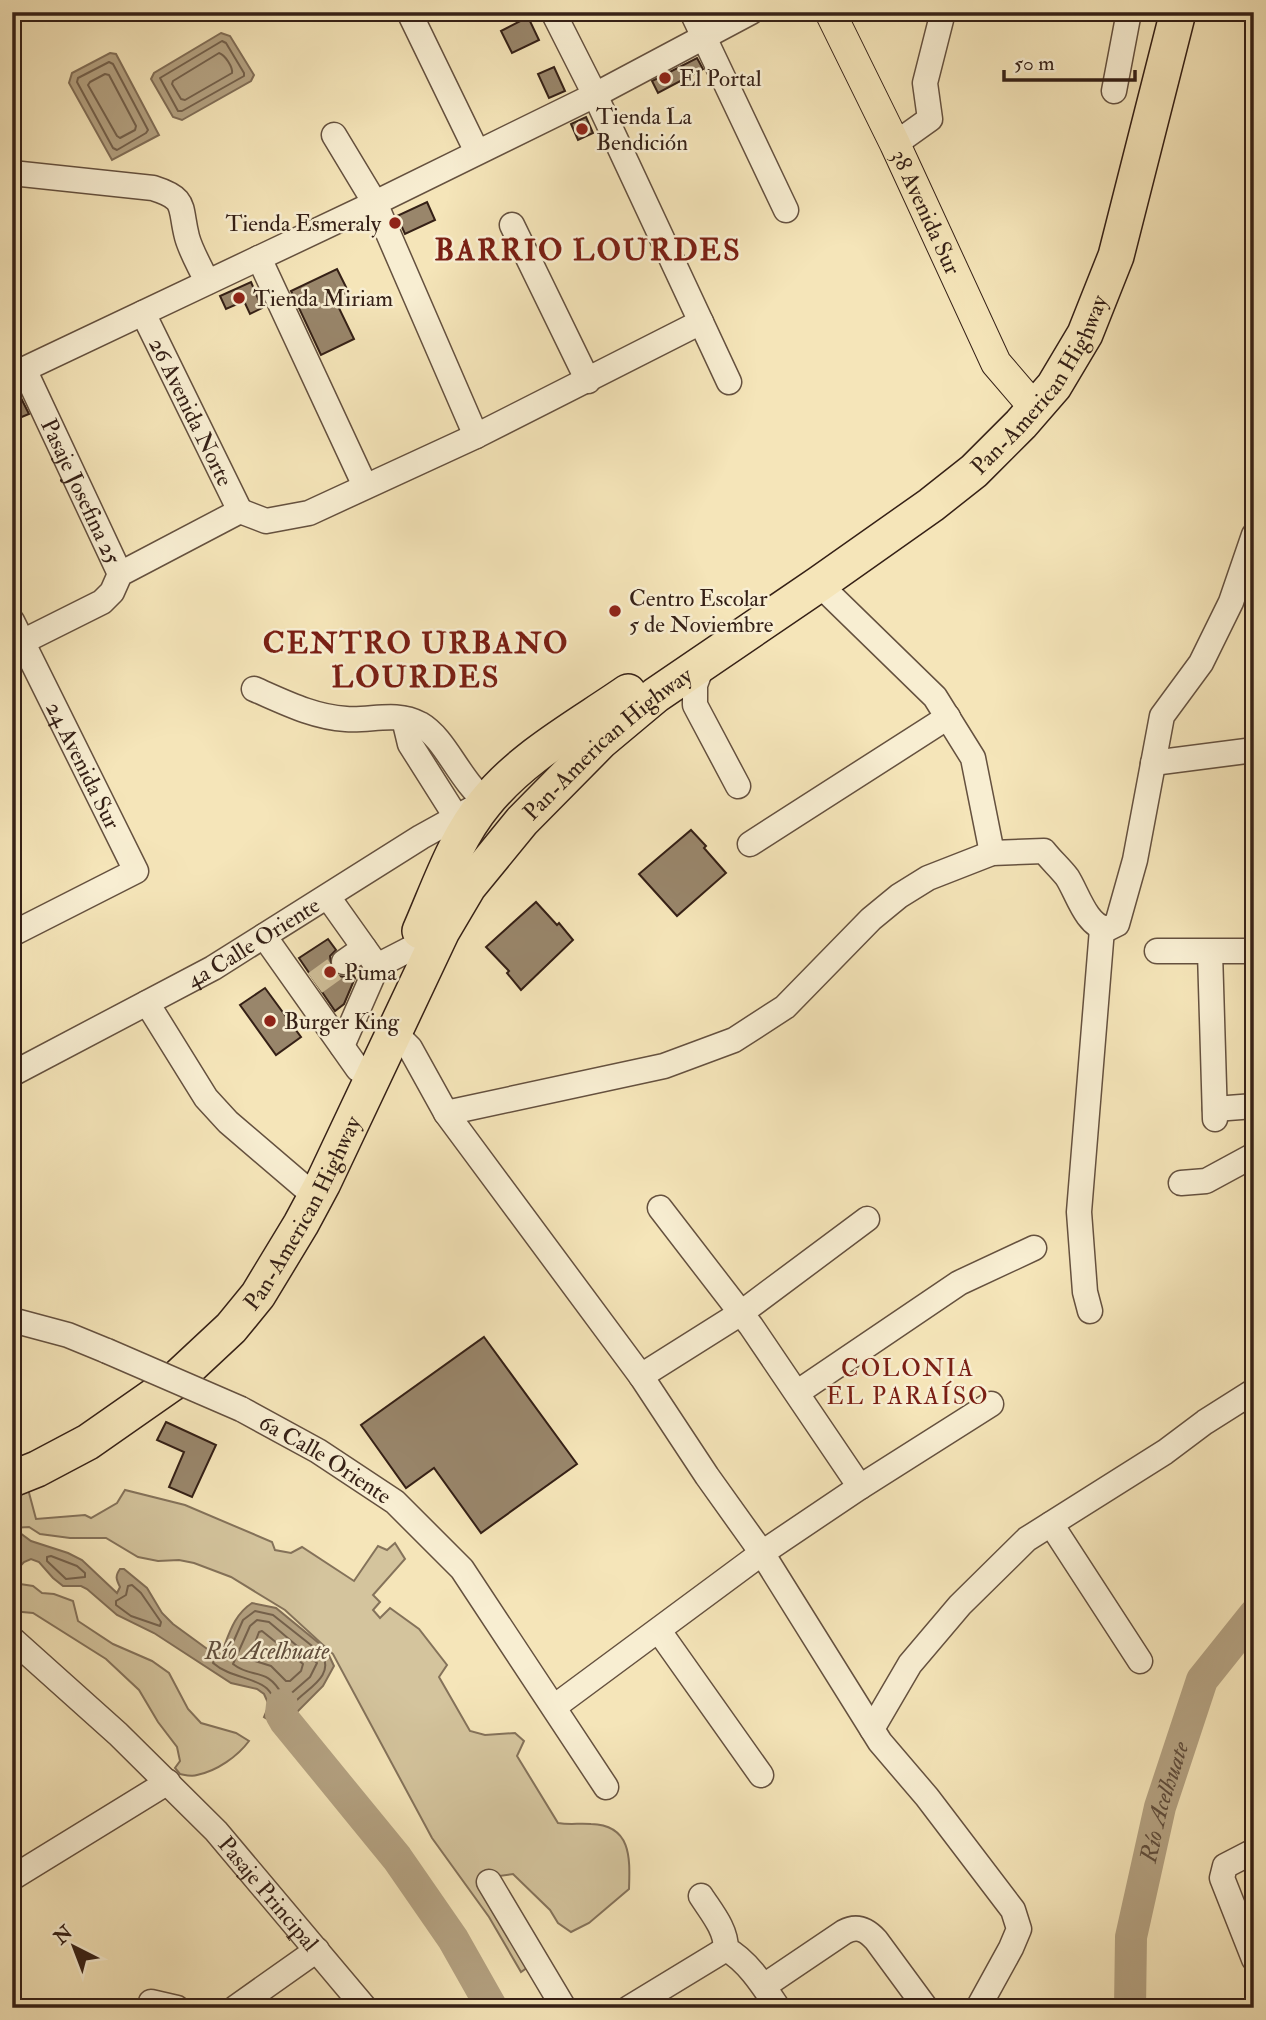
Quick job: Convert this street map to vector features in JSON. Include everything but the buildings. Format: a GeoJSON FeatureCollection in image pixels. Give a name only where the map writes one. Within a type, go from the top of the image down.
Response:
{"type":"FeatureCollection","features":[{"type":"Feature","properties":{"kind":"highway","name":"Pan-American Highway"},"geometry":{"type":"LineString","coordinates":[[12,1461],[89,1423],[135,1391],[168,1364],[227,1303],[249,1275],[279,1231],[304,1187],[350,1057],[412,948],[470,816],[543,750],[845,544],[958,460],[1028,401],[1065,337],[1098,261],[1158,12]]}},
{"type":"Feature","properties":{"kind":"highway","name":"Pan-American Highway"},"geometry":{"type":"LineString","coordinates":[[12,1479],[37,1469],[114,1426],[171,1384],[231,1328],[258,1295],[301,1224],[442,931],[468,887],[522,821],[601,741],[656,695],[819,584],[931,505],[974,471],[1065,371],[1085,334],[1116,256],[1178,12]]}},
{"type":"Feature","properties":{"kind":"highway"},"geometry":{"type":"LineString","coordinates":[[1002,443],[1028,401],[1065,371]]}},
{"type":"Feature","properties":{"kind":"highway"},"geometry":{"type":"LineString","coordinates":[[470,816],[503,809],[509,828],[505,842]]}},
{"type":"Feature","properties":{"kind":"main road","name":"38 Avenida Sur"},"geometry":{"type":"LineString","coordinates":[[830,12],[895,144],[996,363],[1028,401]]}},
{"type":"Feature","properties":{"kind":"street"},"geometry":{"type":"LineString","coordinates":[[409,12],[477,152]]}},
{"type":"Feature","properties":{"kind":"street"},"geometry":{"type":"LineString","coordinates":[[553,12],[595,95],[729,382]]}},
{"type":"Feature","properties":{"kind":"street"},"geometry":{"type":"LineString","coordinates":[[692,12],[786,211]]}},
{"type":"Feature","properties":{"kind":"street"},"geometry":{"type":"LineString","coordinates":[[18,372],[375,203],[595,95],[751,12]]}},
{"type":"Feature","properties":{"kind":"street"},"geometry":{"type":"LineString","coordinates":[[895,144],[930,119],[925,83],[943,12]]}},
{"type":"Feature","properties":{"kind":"street"},"geometry":{"type":"LineString","coordinates":[[1114,91],[1129,12]]}},
{"type":"Feature","properties":{"kind":"street"},"geometry":{"type":"LineString","coordinates":[[334,135],[375,203],[476,436]]}},
{"type":"Feature","properties":{"kind":"street"},"geometry":{"type":"LineString","coordinates":[[12,173],[152,188],[170,194],[181,207],[187,237],[207,282]]}},
{"type":"Feature","properties":{"kind":"street"},"geometry":{"type":"LineString","coordinates":[[512,225],[588,381]]}},
{"type":"Feature","properties":{"kind":"street"},"geometry":{"type":"LineString","coordinates":[[259,258],[365,486]]}},
{"type":"Feature","properties":{"kind":"street","name":"26 Avenida Norte"},"geometry":{"type":"LineString","coordinates":[[143,313],[240,511]]}},
{"type":"Feature","properties":{"kind":"street"},"geometry":{"type":"LineString","coordinates":[[16,637],[102,602],[112,592],[120,573],[240,511],[266,522],[303,516],[476,436],[701,322]]}},
{"type":"Feature","properties":{"kind":"street","name":"Pasaje Josefina 25"},"geometry":{"type":"LineString","coordinates":[[18,372],[120,573]]}},
{"type":"Feature","properties":{"kind":"street"},"geometry":{"type":"LineString","coordinates":[[446,1114],[664,1066],[734,1040],[785,1007],[871,919],[898,896],[939,872],[992,853],[1044,851],[1066,875],[1092,921],[1102,929],[1117,924],[1135,860],[1162,716],[1198,668],[1207,651],[1231,601],[1254,535]]}},
{"type":"Feature","properties":{"kind":"street"},"geometry":{"type":"LineString","coordinates":[[819,584],[936,697],[973,758],[992,853]]}},
{"type":"Feature","properties":{"kind":"street","name":"24 Avenida Sur"},"geometry":{"type":"LineString","coordinates":[[12,934],[136,871],[16,637]]}},
{"type":"Feature","properties":{"kind":"street"},"geometry":{"type":"LineString","coordinates":[[704,661],[695,685],[695,705],[738,786]]}},
{"type":"Feature","properties":{"kind":"street"},"geometry":{"type":"LineString","coordinates":[[254,689],[307,713],[346,719],[387,716],[423,726],[435,737],[472,791],[470,816]]}},
{"type":"Feature","properties":{"kind":"street"},"geometry":{"type":"LineString","coordinates":[[656,695],[673,696],[695,705]]}},
{"type":"Feature","properties":{"kind":"street"},"geometry":{"type":"LineString","coordinates":[[750,844],[948,717]]}},
{"type":"Feature","properties":{"kind":"street"},"geometry":{"type":"LineString","coordinates":[[404,719],[410,744],[470,816]]}},
{"type":"Feature","properties":{"kind":"street"},"geometry":{"type":"LineString","coordinates":[[1153,763],[1254,750]]}},
{"type":"Feature","properties":{"kind":"street","name":"4a Calle Oriente"},"geometry":{"type":"LineString","coordinates":[[12,1074],[213,968],[328,897],[470,816]]}},
{"type":"Feature","properties":{"kind":"street"},"geometry":{"type":"LineString","coordinates":[[328,897],[362,959],[350,1057]]}},
{"type":"Feature","properties":{"kind":"street"},"geometry":{"type":"LineString","coordinates":[[1090,1311],[1085,1292],[1079,1212],[1102,929]]}},
{"type":"Feature","properties":{"kind":"street"},"geometry":{"type":"LineString","coordinates":[[264,936],[309,987],[350,1057]]}},
{"type":"Feature","properties":{"kind":"street"},"geometry":{"type":"LineString","coordinates":[[362,959],[412,948]]}},
{"type":"Feature","properties":{"kind":"street"},"geometry":{"type":"LineString","coordinates":[[1157,951],[1254,951]]}},
{"type":"Feature","properties":{"kind":"street"},"geometry":{"type":"LineString","coordinates":[[1210,952],[1215,1114],[1254,1106]]}},
{"type":"Feature","properties":{"kind":"street"},"geometry":{"type":"LineString","coordinates":[[147,1003],[206,1098],[228,1122],[304,1187]]}},
{"type":"Feature","properties":{"kind":"street"},"geometry":{"type":"LineString","coordinates":[[393,1035],[410,1048],[446,1114],[641,1377],[762,1553],[872,1728],[1013,1910],[1019,1929],[978,2008]]}},
{"type":"Feature","properties":{"kind":"street"},"geometry":{"type":"LineString","coordinates":[[1181,1183],[1206,1181],[1254,1155]]}},
{"type":"Feature","properties":{"kind":"street"},"geometry":{"type":"LineString","coordinates":[[660,1208],[798,1392],[860,1487]]}},
{"type":"Feature","properties":{"kind":"street"},"geometry":{"type":"LineString","coordinates":[[641,1377],[741,1313],[867,1219]]}},
{"type":"Feature","properties":{"kind":"street"},"geometry":{"type":"LineString","coordinates":[[798,1392],[959,1283],[1034,1248]]}},
{"type":"Feature","properties":{"kind":"street","name":"6a Calle Oriente"},"geometry":{"type":"LineString","coordinates":[[12,1320],[68,1335],[241,1409],[318,1451],[395,1502],[462,1569],[606,1787]]}},
{"type":"Feature","properties":{"kind":"street"},"geometry":{"type":"LineString","coordinates":[[872,1728],[910,1664],[960,1605],[1027,1539],[1165,1452],[1205,1422],[1254,1391]]}},
{"type":"Feature","properties":{"kind":"street"},"geometry":{"type":"LineString","coordinates":[[554,1707],[762,1553],[991,1404]]}},
{"type":"Feature","properties":{"kind":"street"},"geometry":{"type":"LineString","coordinates":[[1051,1524],[1140,1661]]}},
{"type":"Feature","properties":{"kind":"street"},"geometry":{"type":"LineString","coordinates":[[659,1631],[761,1775]]}},
{"type":"Feature","properties":{"kind":"street","name":"Pasaje Principal"},"geometry":{"type":"LineString","coordinates":[[12,1639],[111,1727],[216,1832],[365,2008]]}},
{"type":"Feature","properties":{"kind":"street"},"geometry":{"type":"LineString","coordinates":[[12,1878],[168,1782]]}},
{"type":"Feature","properties":{"kind":"street"},"geometry":{"type":"LineString","coordinates":[[1254,1851],[1225,1866],[1222,1878],[1254,1959]]}},
{"type":"Feature","properties":{"kind":"street"},"geometry":{"type":"LineString","coordinates":[[489,1882],[564,2008]]}},
{"type":"Feature","properties":{"kind":"street"},"geometry":{"type":"LineString","coordinates":[[701,1896],[722,1928],[726,1949],[741,1960],[764,1986],[778,2008]]}},
{"type":"Feature","properties":{"kind":"street"},"geometry":{"type":"LineString","coordinates":[[764,1986],[844,1932],[851,1928],[860,1928],[870,1932],[926,2008]]}},
{"type":"Feature","properties":{"kind":"street"},"geometry":{"type":"LineString","coordinates":[[629,2008],[726,1949]]}},
{"type":"Feature","properties":{"kind":"street"},"geometry":{"type":"LineString","coordinates":[[235,2008],[317,1950]]}},
{"type":"Feature","properties":{"kind":"street"},"geometry":{"type":"LineString","coordinates":[[151,2002],[177,2008]]}},
{"type":"Feature","properties":{"kind":"shaded area"},"geometry":{"type":"Polygon","coordinates":[[[28,1489],[36,1519],[85,1515],[91,1518],[117,1503],[125,1490],[185,1505],[272,1542],[275,1550],[291,1553],[302,1547],[354,1581],[378,1546],[387,1550],[395,1543],[405,1559],[373,1595],[380,1602],[373,1610],[380,1618],[390,1608],[419,1629],[447,1665],[439,1677],[470,1731],[485,1735],[515,1733],[524,1741],[517,1756],[558,1823],[604,1826],[621,1837],[628,1856],[629,1889],[589,1923],[571,1932],[558,1923],[550,1910],[513,1874],[499,1876],[528,1967],[521,1972],[489,1917],[432,1838],[333,1654],[285,1610],[231,1577],[194,1563],[138,1557],[106,1538],[70,1538],[40,1534],[29,1527],[12,1528],[12,1495],[28,1489]]]}},
{"type":"Feature","properties":{"kind":"shaded area"},"geometry":{"type":"Polygon","coordinates":[[[20,1584],[73,1601],[78,1621],[113,1644],[152,1661],[169,1673],[188,1709],[201,1723],[236,1733],[249,1741],[233,1757],[212,1770],[193,1776],[180,1774],[175,1768],[180,1761],[177,1747],[139,1690],[106,1659],[33,1613],[12,1611],[12,1586],[20,1584]]]}},
{"type":"Feature","properties":{"kind":"shaded area"},"geometry":{"type":"Polygon","coordinates":[[[95,2001],[131,2008],[77,2008],[95,2001]]]}},
{"type":"Feature","properties":{"kind":"water"},"geometry":{"type":"Polygon","coordinates":[[[221,33],[230,36],[254,75],[251,81],[182,120],[173,117],[151,79],[154,73],[221,33]]]}},
{"type":"Feature","properties":{"kind":"water"},"geometry":{"type":"Polygon","coordinates":[[[110,53],[116,54],[159,135],[112,160],[69,83],[72,73],[110,53]]]}},
{"type":"Feature","properties":{"kind":"water","name":"Río Acelhuate"},"geometry":{"type":"Polygon","coordinates":[[[16,1530],[31,1541],[82,1560],[117,1593],[120,1587],[117,1574],[120,1569],[124,1569],[147,1588],[162,1613],[173,1624],[210,1651],[223,1649],[237,1618],[252,1603],[276,1608],[326,1649],[334,1666],[323,1686],[294,1715],[299,1739],[264,1717],[269,1705],[264,1694],[257,1689],[231,1683],[154,1633],[117,1615],[87,1589],[81,1586],[63,1586],[39,1562],[31,1559],[24,1562],[12,1575],[12,1531],[16,1530]]]}},
{"type":"Feature","properties":{"kind":"waterway","name":"Río Acelhuate"},"geometry":{"type":"LineString","coordinates":[[1130,2008],[1131,1937],[1160,1807],[1202,1680],[1254,1615]]}},
{"type":"Feature","properties":{"kind":"waterway","name":"Río Acelhuate"},"geometry":{"type":"LineString","coordinates":[[282,1705],[281,1714],[285,1721],[397,1858],[453,1939],[492,2008]]}},
{"type":"Feature","properties":{"kind":"tunnel"},"geometry":{"type":"LineString","coordinates":[[315,983],[344,962]]}},
{"type":"Feature","properties":{"kind":"place","name":"El Portal"},"geometry":{"type":"Point","coordinates":[665,78]}},
{"type":"Feature","properties":{"kind":"place","name":"Tienda La Bendición"},"geometry":{"type":"Point","coordinates":[582,129]}},
{"type":"Feature","properties":{"kind":"place","name":"Tienda Esmeraly"},"geometry":{"type":"Point","coordinates":[395,223]}},
{"type":"Feature","properties":{"kind":"place","name":"Tienda Miriam"},"geometry":{"type":"Point","coordinates":[239,298]}},
{"type":"Feature","properties":{"kind":"place","name":"Centro Escolar 5 de Noviembre"},"geometry":{"type":"Point","coordinates":[615,611]}},
{"type":"Feature","properties":{"kind":"place","name":"Puma"},"geometry":{"type":"Point","coordinates":[330,972]}},
{"type":"Feature","properties":{"kind":"place","name":"Burger King"},"geometry":{"type":"Point","coordinates":[270,1021]}},
{"type":"Feature","properties":{"kind":"district","name":"BARRIO LOURDES"},"geometry":{"type":"Point","coordinates":[588,250]}},
{"type":"Feature","properties":{"kind":"district","name":"CENTRO URBANO LOURDES"},"geometry":{"type":"Point","coordinates":[416,660]}},
{"type":"Feature","properties":{"kind":"district","name":"COLONIA EL PARAÍSO"},"geometry":{"type":"Point","coordinates":[908,1382]}}]}
